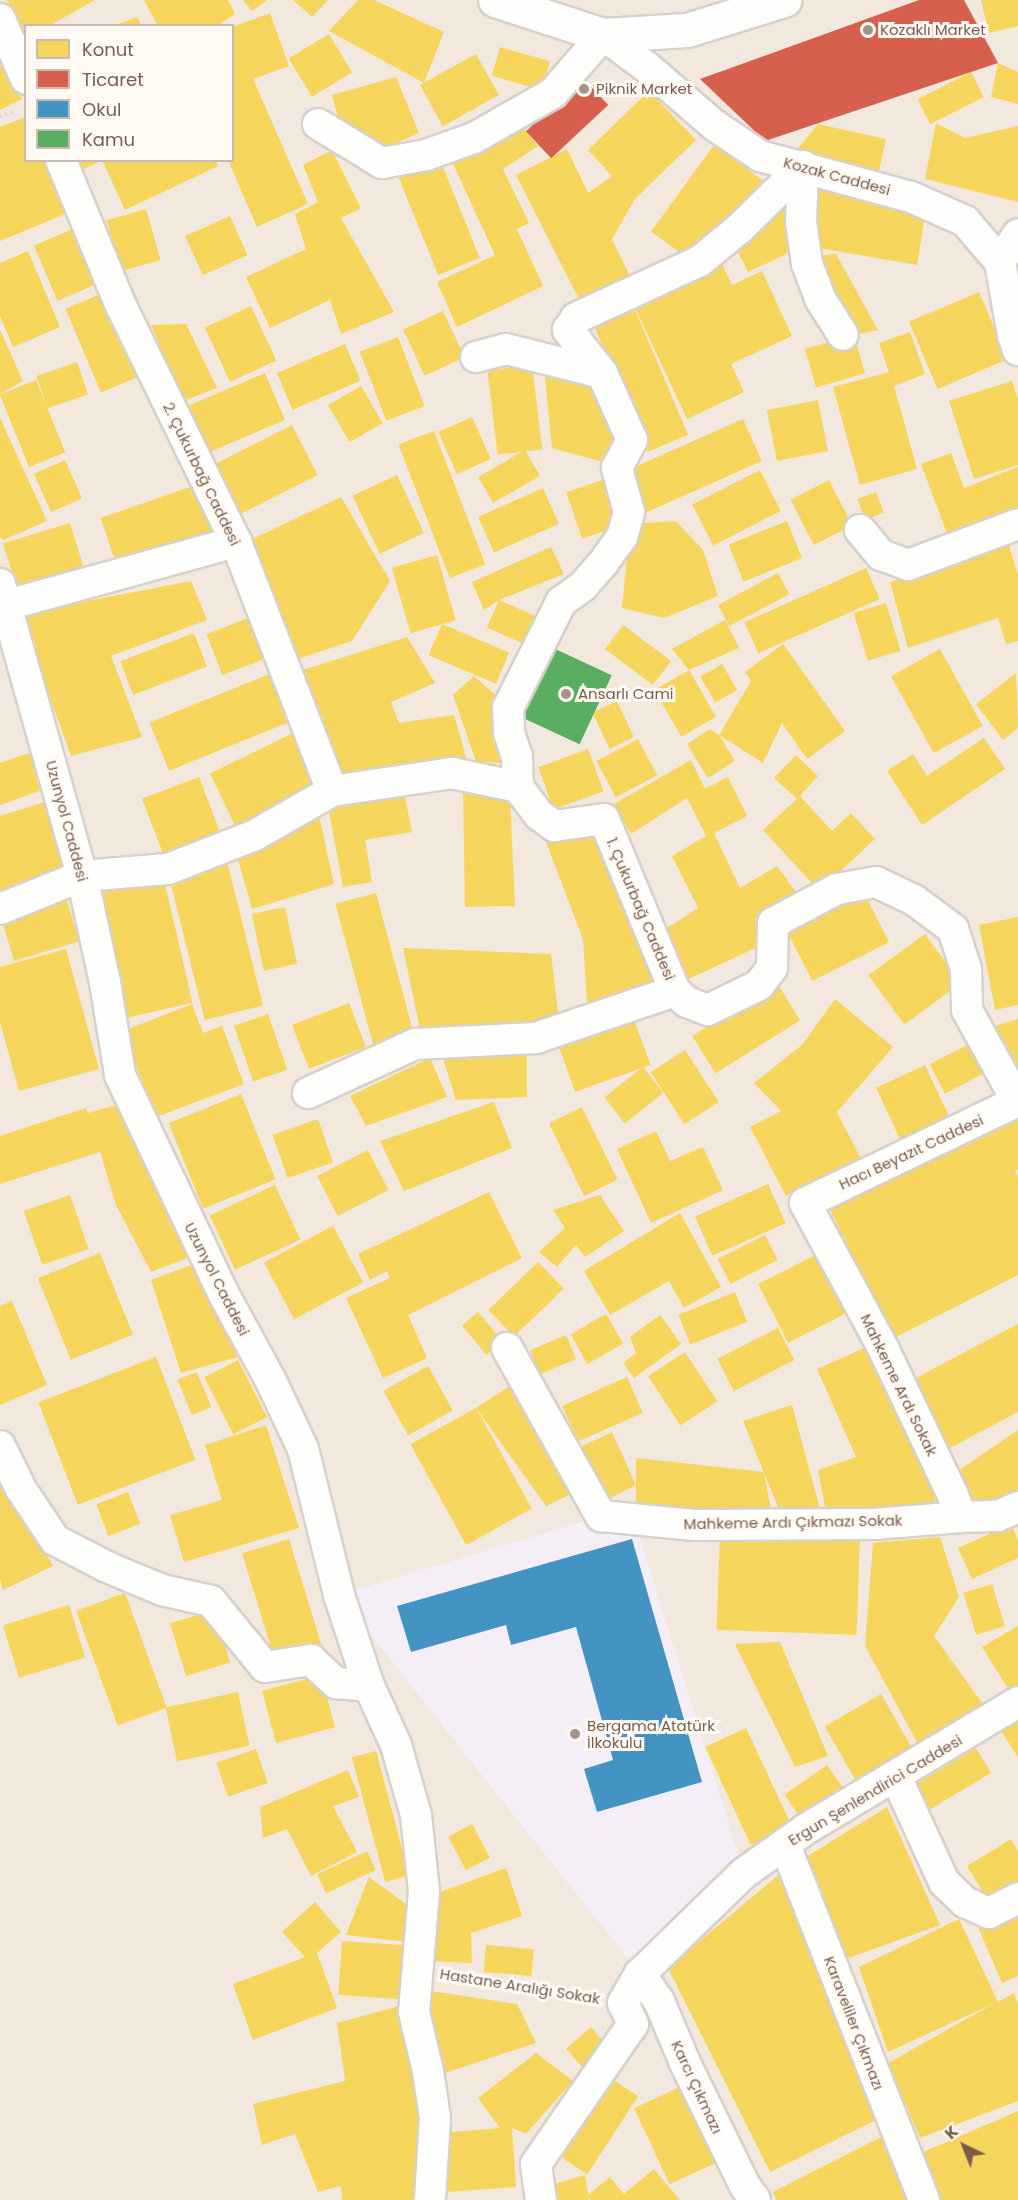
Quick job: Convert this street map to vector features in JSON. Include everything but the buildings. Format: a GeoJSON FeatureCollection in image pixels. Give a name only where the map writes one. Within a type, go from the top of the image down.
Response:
{"type":"FeatureCollection","features":[{"type":"Feature","properties":{"kind":"main road"},"geometry":{"type":"LineString","coordinates":[[495,0],[603,35],[687,30],[784,0]]}},
{"type":"Feature","properties":{"kind":"street"},"geometry":{"type":"LineString","coordinates":[[0,19],[24,74]]}},
{"type":"Feature","properties":{"kind":"street"},"geometry":{"type":"LineString","coordinates":[[318,124],[382,163],[426,155],[474,138],[553,93],[603,35]]}},
{"type":"Feature","properties":{"kind":"street","name":"Kozak Caddesi"},"geometry":{"type":"LineString","coordinates":[[603,35],[648,68],[714,125],[760,156],[911,197],[964,221],[999,262],[1013,336],[1018,350]]}},
{"type":"Feature","properties":{"kind":"street","name":"2. Çukurbağ Caddesi"},"geometry":{"type":"LineString","coordinates":[[61,162],[121,306],[236,542],[332,792]]}},
{"type":"Feature","properties":{"kind":"street"},"geometry":{"type":"LineString","coordinates":[[803,166],[801,222],[807,264],[820,300],[843,335]]}},
{"type":"Feature","properties":{"kind":"street"},"geometry":{"type":"LineString","coordinates":[[0,909],[82,876],[168,869],[255,835],[332,792],[452,773],[518,788],[517,757],[509,732],[508,708],[561,602],[583,586],[603,563],[622,537],[629,512],[617,468],[632,440],[602,373],[568,330],[576,318],[700,261],[740,228],[803,166]]}},
{"type":"Feature","properties":{"kind":"street"},"geometry":{"type":"LineString","coordinates":[[999,262],[1018,234]]}},
{"type":"Feature","properties":{"kind":"street"},"geometry":{"type":"LineString","coordinates":[[476,357],[506,349],[602,373]]}},
{"type":"Feature","properties":{"kind":"street"},"geometry":{"type":"LineString","coordinates":[[860,530],[881,555],[908,565],[1018,524]]}},
{"type":"Feature","properties":{"kind":"street"},"geometry":{"type":"LineString","coordinates":[[4,595],[236,542]]}},
{"type":"Feature","properties":{"kind":"street","name":"Uzunyol Caddesi"},"geometry":{"type":"LineString","coordinates":[[4,595],[82,876],[105,982],[120,1075],[223,1293],[271,1381],[303,1449],[339,1595],[369,1686],[396,1745],[416,1815],[424,1891],[414,2012],[428,2071],[435,2118],[430,2200]]}},
{"type":"Feature","properties":{"kind":"street","name":"1. Çukurbağ Caddesi"},"geometry":{"type":"LineString","coordinates":[[518,788],[538,814],[554,826],[604,819],[675,991],[687,1002],[708,1010],[759,985],[772,968],[773,922],[837,890],[876,882],[914,900],[953,929],[966,969],[967,1010],[1018,1101]]}},
{"type":"Feature","properties":{"kind":"street"},"geometry":{"type":"LineString","coordinates":[[308,1093],[415,1044],[536,1038],[675,991]]}},
{"type":"Feature","properties":{"kind":"street","name":"Hacı Beyazıt Caddesi"},"geometry":{"type":"LineString","coordinates":[[805,1203],[1018,1101]]}},
{"type":"Feature","properties":{"kind":"street","name":"Mahkeme Ardı Sokak"},"geometry":{"type":"LineString","coordinates":[[805,1203],[884,1350],[952,1493],[961,1517]]}},
{"type":"Feature","properties":{"kind":"street","name":"Mahkeme Ardı Çıkmazı Sokak"},"geometry":{"type":"LineString","coordinates":[[507,1348],[601,1516],[707,1525],[874,1524],[961,1517]]}},
{"type":"Feature","properties":{"kind":"street"},"geometry":{"type":"LineString","coordinates":[[0,1446],[21,1489],[55,1540],[107,1567],[162,1590],[211,1601],[265,1667],[311,1660],[336,1683],[369,1686]]}},
{"type":"Feature","properties":{"kind":"street"},"geometry":{"type":"LineString","coordinates":[[961,1517],[998,1516],[1018,1507]]}},
{"type":"Feature","properties":{"kind":"street","name":"Ergun Şenlendirici Caddesi"},"geometry":{"type":"LineString","coordinates":[[623,2003],[640,1974],[744,1873],[806,1829],[1018,1702]]}},
{"type":"Feature","properties":{"kind":"street"},"geometry":{"type":"LineString","coordinates":[[896,1777],[944,1882],[965,1902],[989,1913],[1018,1898]]}},
{"type":"Feature","properties":{"kind":"street","name":"Karaveliler Çıkmazı"},"geometry":{"type":"LineString","coordinates":[[785,1845],[924,2200]]}},
{"type":"Feature","properties":{"kind":"street","name":"Karcı Çıkmazı"},"geometry":{"type":"LineString","coordinates":[[640,1974],[660,2001],[685,2063],[754,2200]]}},
{"type":"Feature","properties":{"kind":"street"},"geometry":{"type":"LineString","coordinates":[[541,2200],[536,2164],[633,2024],[623,2003]]}},
{"type":"Feature","properties":{"kind":"path","name":"Hastane Aralığı Sokak"},"geometry":{"type":"LineString","coordinates":[[416,1972],[519,1984],[623,2003]]}},
{"type":"Feature","properties":{"kind":"shaded area"},"geometry":{"type":"Polygon","coordinates":[[[0,0],[1018,0],[1018,2200],[0,2200],[0,0]]]}},
{"type":"Feature","properties":{"kind":"shaded area","name":"Bergama Atatürk İlkokulu"},"geometry":{"type":"Polygon","coordinates":[[[601,1516],[634,1519],[744,1873],[640,1974],[339,1595],[601,1516]]]}},
{"type":"Feature","properties":{"kind":"place","name":"Kozaklı Market"},"geometry":{"type":"Point","coordinates":[868,30]}},
{"type":"Feature","properties":{"kind":"place","name":"Piknik Market"},"geometry":{"type":"Point","coordinates":[584,89]}},
{"type":"Feature","properties":{"kind":"place","name":"Ansarlı Cami"},"geometry":{"type":"Point","coordinates":[566,694]}},
{"type":"Feature","properties":{"kind":"place","name":"Bergama Atatürk İlkokulu"},"geometry":{"type":"Point","coordinates":[575,1734]}}]}
